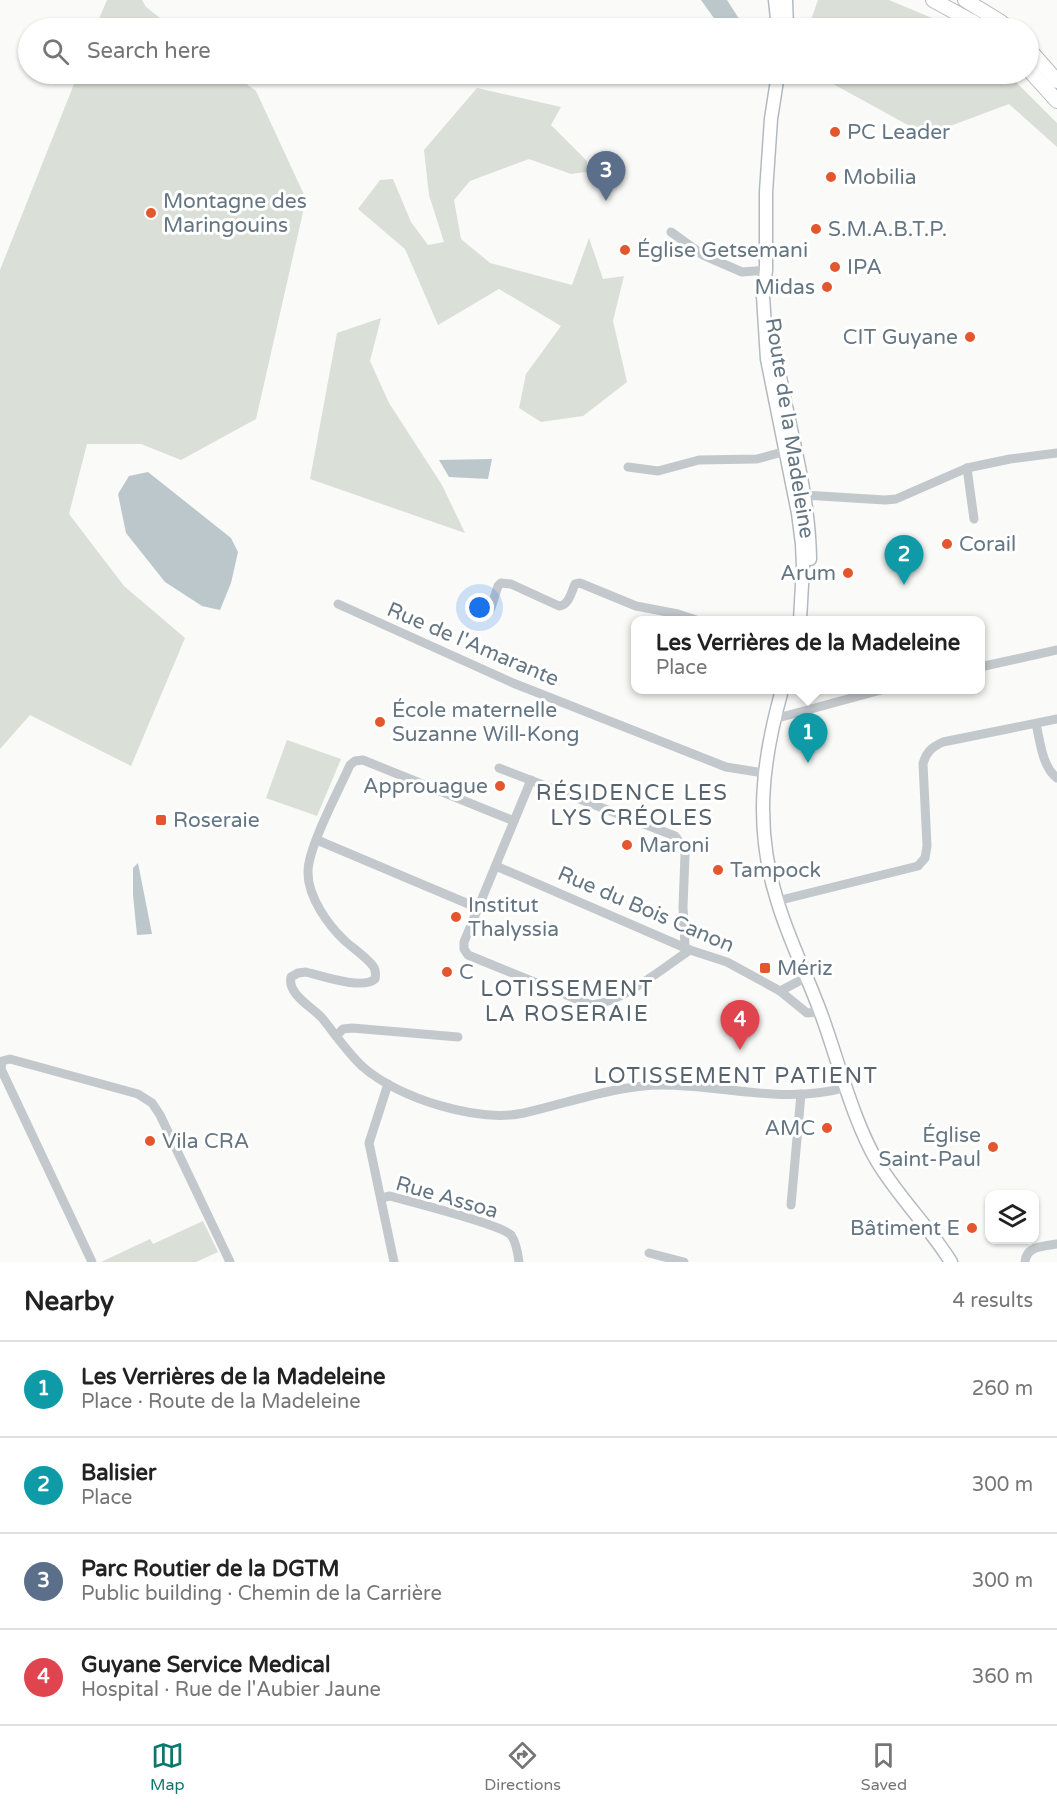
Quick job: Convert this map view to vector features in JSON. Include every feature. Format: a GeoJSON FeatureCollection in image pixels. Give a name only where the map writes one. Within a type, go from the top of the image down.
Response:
{"type":"FeatureCollection","features":[{"type":"Feature","properties":{"kind":"main road"},"geometry":{"type":"LineString","coordinates":[[775,0],[777,18]]}},
{"type":"Feature","properties":{"kind":"main road"},"geometry":{"type":"LineString","coordinates":[[786,0],[787,18]]}},
{"type":"Feature","properties":{"kind":"main road"},"geometry":{"type":"LineString","coordinates":[[933,0],[966,18]]}},
{"type":"Feature","properties":{"kind":"main road"},"geometry":{"type":"LineString","coordinates":[[965,0],[994,18]]}},
{"type":"Feature","properties":{"kind":"main road"},"geometry":{"type":"LineString","coordinates":[[1039,60],[1057,81]]}},
{"type":"Feature","properties":{"kind":"main road"},"geometry":{"type":"LineString","coordinates":[[1039,81],[1057,102]]}},
{"type":"Feature","properties":{"kind":"main road","name":"Route de la Madeleine"},"geometry":{"type":"LineString","coordinates":[[776,84],[771,119],[766,192],[766,270],[802,544],[801,616]]}},
{"type":"Feature","properties":{"kind":"main road","name":"Route de la Madeleine"},"geometry":{"type":"LineString","coordinates":[[790,450],[804,495],[809,524],[811,562],[807,601],[802,616]]}},
{"type":"Feature","properties":{"kind":"main road"},"geometry":{"type":"LineString","coordinates":[[780,694],[764,773],[762,807],[763,831],[777,901],[821,1012],[859,1120],[877,1161],[896,1190],[951,1262]]}},
{"type":"Feature","properties":{"kind":"street"},"geometry":{"type":"LineString","coordinates":[[671,232],[703,255],[741,272],[766,270]]}},
{"type":"Feature","properties":{"kind":"street"},"geometry":{"type":"LineString","coordinates":[[628,467],[658,471],[699,460],[757,459],[790,450]]}},
{"type":"Feature","properties":{"kind":"street"},"geometry":{"type":"LineString","coordinates":[[804,495],[896,499],[967,468],[1010,459],[1057,453]]}},
{"type":"Feature","properties":{"kind":"street"},"geometry":{"type":"LineString","coordinates":[[967,468],[974,519]]}},
{"type":"Feature","properties":{"kind":"street"},"geometry":{"type":"LineString","coordinates":[[491,608],[498,586],[501,584],[511,584],[559,606],[564,606],[575,584],[580,583],[636,606],[683,616]]}},
{"type":"Feature","properties":{"kind":"street","name":"Rue de l'Amarante"},"geometry":{"type":"LineString","coordinates":[[338,604],[513,683],[726,767],[764,773]]}},
{"type":"Feature","properties":{"kind":"street"},"geometry":{"type":"LineString","coordinates":[[985,666],[1057,650]]}},
{"type":"Feature","properties":{"kind":"street"},"geometry":{"type":"LineString","coordinates":[[774,719],[866,694]]}},
{"type":"Feature","properties":{"kind":"street"},"geometry":{"type":"LineString","coordinates":[[777,901],[918,866],[925,858],[927,846],[923,764],[925,755],[933,746],[1057,719]]}},
{"type":"Feature","properties":{"kind":"street"},"geometry":{"type":"LineString","coordinates":[[1036,724],[1046,762],[1050,771],[1057,778]]}},
{"type":"Feature","properties":{"kind":"street"},"geometry":{"type":"LineString","coordinates":[[514,821],[363,760],[355,761],[350,765],[310,856],[308,873],[312,894],[325,915],[343,939],[373,966],[376,972],[375,979],[370,983],[361,984],[306,972],[291,977],[290,983],[293,992],[315,1010],[362,1065],[388,1084],[418,1097],[479,1115],[501,1116],[521,1114],[634,1087],[690,1085],[768,1095],[834,1091],[847,1087]]}},
{"type":"Feature","properties":{"kind":"street"},"geometry":{"type":"LineString","coordinates":[[499,768],[531,780],[675,836],[680,841],[685,855],[683,907],[688,948],[624,994],[605,1004],[591,1005],[465,952],[464,942],[531,780]]}},
{"type":"Feature","properties":{"kind":"street"},"geometry":{"type":"LineString","coordinates":[[317,840],[478,908]]}},
{"type":"Feature","properties":{"kind":"street","name":"Rue du Bois Canon"},"geometry":{"type":"LineString","coordinates":[[495,866],[688,948],[727,962],[780,991],[807,1013],[821,1012]]}},
{"type":"Feature","properties":{"kind":"street"},"geometry":{"type":"LineString","coordinates":[[780,991],[807,977]]}},
{"type":"Feature","properties":{"kind":"street"},"geometry":{"type":"LineString","coordinates":[[336,1035],[343,1029],[352,1028],[458,1037]]}},
{"type":"Feature","properties":{"kind":"street"},"geometry":{"type":"LineString","coordinates":[[92,1262],[2,1068],[2,1061],[10,1059],[138,1094],[147,1100],[160,1115],[230,1262]]}},
{"type":"Feature","properties":{"kind":"street"},"geometry":{"type":"LineString","coordinates":[[388,1084],[369,1143],[394,1262]]}},
{"type":"Feature","properties":{"kind":"street"},"geometry":{"type":"LineString","coordinates":[[791,1205],[801,1094]]}},
{"type":"Feature","properties":{"kind":"street","name":"Rue Assoa"},"geometry":{"type":"LineString","coordinates":[[381,1197],[390,1196],[492,1226],[511,1235],[518,1252],[519,1262]]}},
{"type":"Feature","properties":{"kind":"street"},"geometry":{"type":"LineString","coordinates":[[1025,1262],[1026,1255],[1031,1250],[1057,1244]]}},
{"type":"Feature","properties":{"kind":"street"},"geometry":{"type":"LineString","coordinates":[[649,1253],[684,1262]]}},
{"type":"Feature","properties":{"kind":"shaded area"},"geometry":{"type":"Polygon","coordinates":[[[107,0],[142,0],[146,7],[160,18],[99,18],[107,0]]]}},
{"type":"Feature","properties":{"kind":"shaded area"},"geometry":{"type":"Polygon","coordinates":[[[701,0],[727,0],[739,18],[714,18],[701,0]]]}},
{"type":"Feature","properties":{"kind":"shaded area"},"geometry":{"type":"Polygon","coordinates":[[[818,0],[889,0],[932,18],[812,18],[818,0]]]}},
{"type":"Feature","properties":{"kind":"shaded area"},"geometry":{"type":"Polygon","coordinates":[[[74,84],[247,84],[256,91],[306,199],[256,419],[181,460],[141,444],[87,444],[69,514],[124,586],[185,638],[131,766],[30,715],[0,749],[0,270],[74,84]]]}},
{"type":"Feature","properties":{"kind":"shaded area"},"geometry":{"type":"Polygon","coordinates":[[[833,84],[1018,84],[1057,123],[1057,147],[1009,104],[926,135],[833,84]]]}},
{"type":"Feature","properties":{"kind":"shaded area"},"geometry":{"type":"Polygon","coordinates":[[[477,88],[561,107],[551,125],[587,161],[587,172],[571,174],[529,159],[470,181],[454,200],[461,239],[490,263],[572,285],[589,238],[603,279],[624,276],[613,321],[627,382],[583,416],[541,422],[519,408],[526,374],[561,326],[499,289],[438,325],[405,249],[358,209],[380,180],[393,179],[411,222],[428,245],[444,242],[429,195],[424,150],[477,88]]]}},
{"type":"Feature","properties":{"kind":"shaded area"},"geometry":{"type":"Polygon","coordinates":[[[381,318],[370,361],[389,403],[442,485],[465,533],[310,479],[337,333],[381,318]]]}},
{"type":"Feature","properties":{"kind":"shaded area"},"geometry":{"type":"Polygon","coordinates":[[[492,459],[488,479],[449,477],[439,460],[492,459]]]}},
{"type":"Feature","properties":{"kind":"shaded area"},"geometry":{"type":"Polygon","coordinates":[[[148,472],[231,538],[238,552],[231,583],[220,610],[202,606],[165,582],[126,533],[118,494],[129,476],[148,472]]]}},
{"type":"Feature","properties":{"kind":"shaded area"},"geometry":{"type":"Polygon","coordinates":[[[287,740],[341,759],[317,816],[266,798],[287,740]]]}},
{"type":"Feature","properties":{"kind":"shaded area"},"geometry":{"type":"Polygon","coordinates":[[[138,863],[152,934],[137,935],[133,868],[138,863]]]}},
{"type":"Feature","properties":{"kind":"shaded area"},"geometry":{"type":"Polygon","coordinates":[[[203,1221],[218,1252],[196,1262],[101,1262],[150,1239],[153,1244],[203,1221]]]}},
{"type":"Feature","properties":{"kind":"place","name":"PC Leader"},"geometry":{"type":"Point","coordinates":[835,132]}},
{"type":"Feature","properties":{"kind":"place","name":"Mobilia"},"geometry":{"type":"Point","coordinates":[831,177]}},
{"type":"Feature","properties":{"kind":"place","name":"Parc Routier de la DGTM"},"geometry":{"type":"Point","coordinates":[606,201]}},
{"type":"Feature","properties":{"kind":"place","name":"Montagne des Maringouins"},"geometry":{"type":"Point","coordinates":[151,213]}},
{"type":"Feature","properties":{"kind":"place","name":"S.M.A.B.T.P."},"geometry":{"type":"Point","coordinates":[816,229]}},
{"type":"Feature","properties":{"kind":"place","name":"Église Getsemani"},"geometry":{"type":"Point","coordinates":[625,250]}},
{"type":"Feature","properties":{"kind":"place","name":"IPA"},"geometry":{"type":"Point","coordinates":[835,267]}},
{"type":"Feature","properties":{"kind":"place","name":"Midas"},"geometry":{"type":"Point","coordinates":[827,287]}},
{"type":"Feature","properties":{"kind":"place","name":"CIT Guyane"},"geometry":{"type":"Point","coordinates":[970,337]}},
{"type":"Feature","properties":{"kind":"place","name":"Corail"},"geometry":{"type":"Point","coordinates":[947,544]}},
{"type":"Feature","properties":{"kind":"place","name":"Arum"},"geometry":{"type":"Point","coordinates":[848,573]}},
{"type":"Feature","properties":{"kind":"place","name":"Balisier"},"geometry":{"type":"Point","coordinates":[904,585]}},
{"type":"Feature","properties":{"kind":"place","name":"École maternelle Suzanne Will-Kong"},"geometry":{"type":"Point","coordinates":[380,722]}},
{"type":"Feature","properties":{"kind":"place","name":"Les Verrières de la Madeleine"},"geometry":{"type":"Point","coordinates":[808,763]}},
{"type":"Feature","properties":{"kind":"place","name":"Approuague"},"geometry":{"type":"Point","coordinates":[500,786]}},
{"type":"Feature","properties":{"kind":"place","name":"Roseraie"},"geometry":{"type":"Point","coordinates":[161,820]}},
{"type":"Feature","properties":{"kind":"place","name":"Maroni"},"geometry":{"type":"Point","coordinates":[627,845]}},
{"type":"Feature","properties":{"kind":"place","name":"Tampock"},"geometry":{"type":"Point","coordinates":[718,870]}},
{"type":"Feature","properties":{"kind":"place","name":"Institut Thalyssia"},"geometry":{"type":"Point","coordinates":[456,917]}},
{"type":"Feature","properties":{"kind":"place","name":"Mériz"},"geometry":{"type":"Point","coordinates":[765,968]}},
{"type":"Feature","properties":{"kind":"place","name":"C"},"geometry":{"type":"Point","coordinates":[447,972]}},
{"type":"Feature","properties":{"kind":"place","name":"Guyane Service Medical"},"geometry":{"type":"Point","coordinates":[740,1050]}},
{"type":"Feature","properties":{"kind":"place","name":"AMC"},"geometry":{"type":"Point","coordinates":[827,1128]}},
{"type":"Feature","properties":{"kind":"place","name":"Vila CRA"},"geometry":{"type":"Point","coordinates":[150,1141]}},
{"type":"Feature","properties":{"kind":"place","name":"Église Saint-Paul"},"geometry":{"type":"Point","coordinates":[993,1147]}},
{"type":"Feature","properties":{"kind":"place","name":"Bâtiment E"},"geometry":{"type":"Point","coordinates":[972,1228]}},
{"type":"Feature","properties":{"kind":"district","name":"RÉSIDENCE LES LYS CRÉOLES"},"geometry":{"type":"Point","coordinates":[632,804]}},
{"type":"Feature","properties":{"kind":"district","name":"LOTISSEMENT LA ROSERAIE"},"geometry":{"type":"Point","coordinates":[567,1000]}},
{"type":"Feature","properties":{"kind":"district","name":"LOTISSEMENT PATIENT"},"geometry":{"type":"Point","coordinates":[736,1075]}}]}
